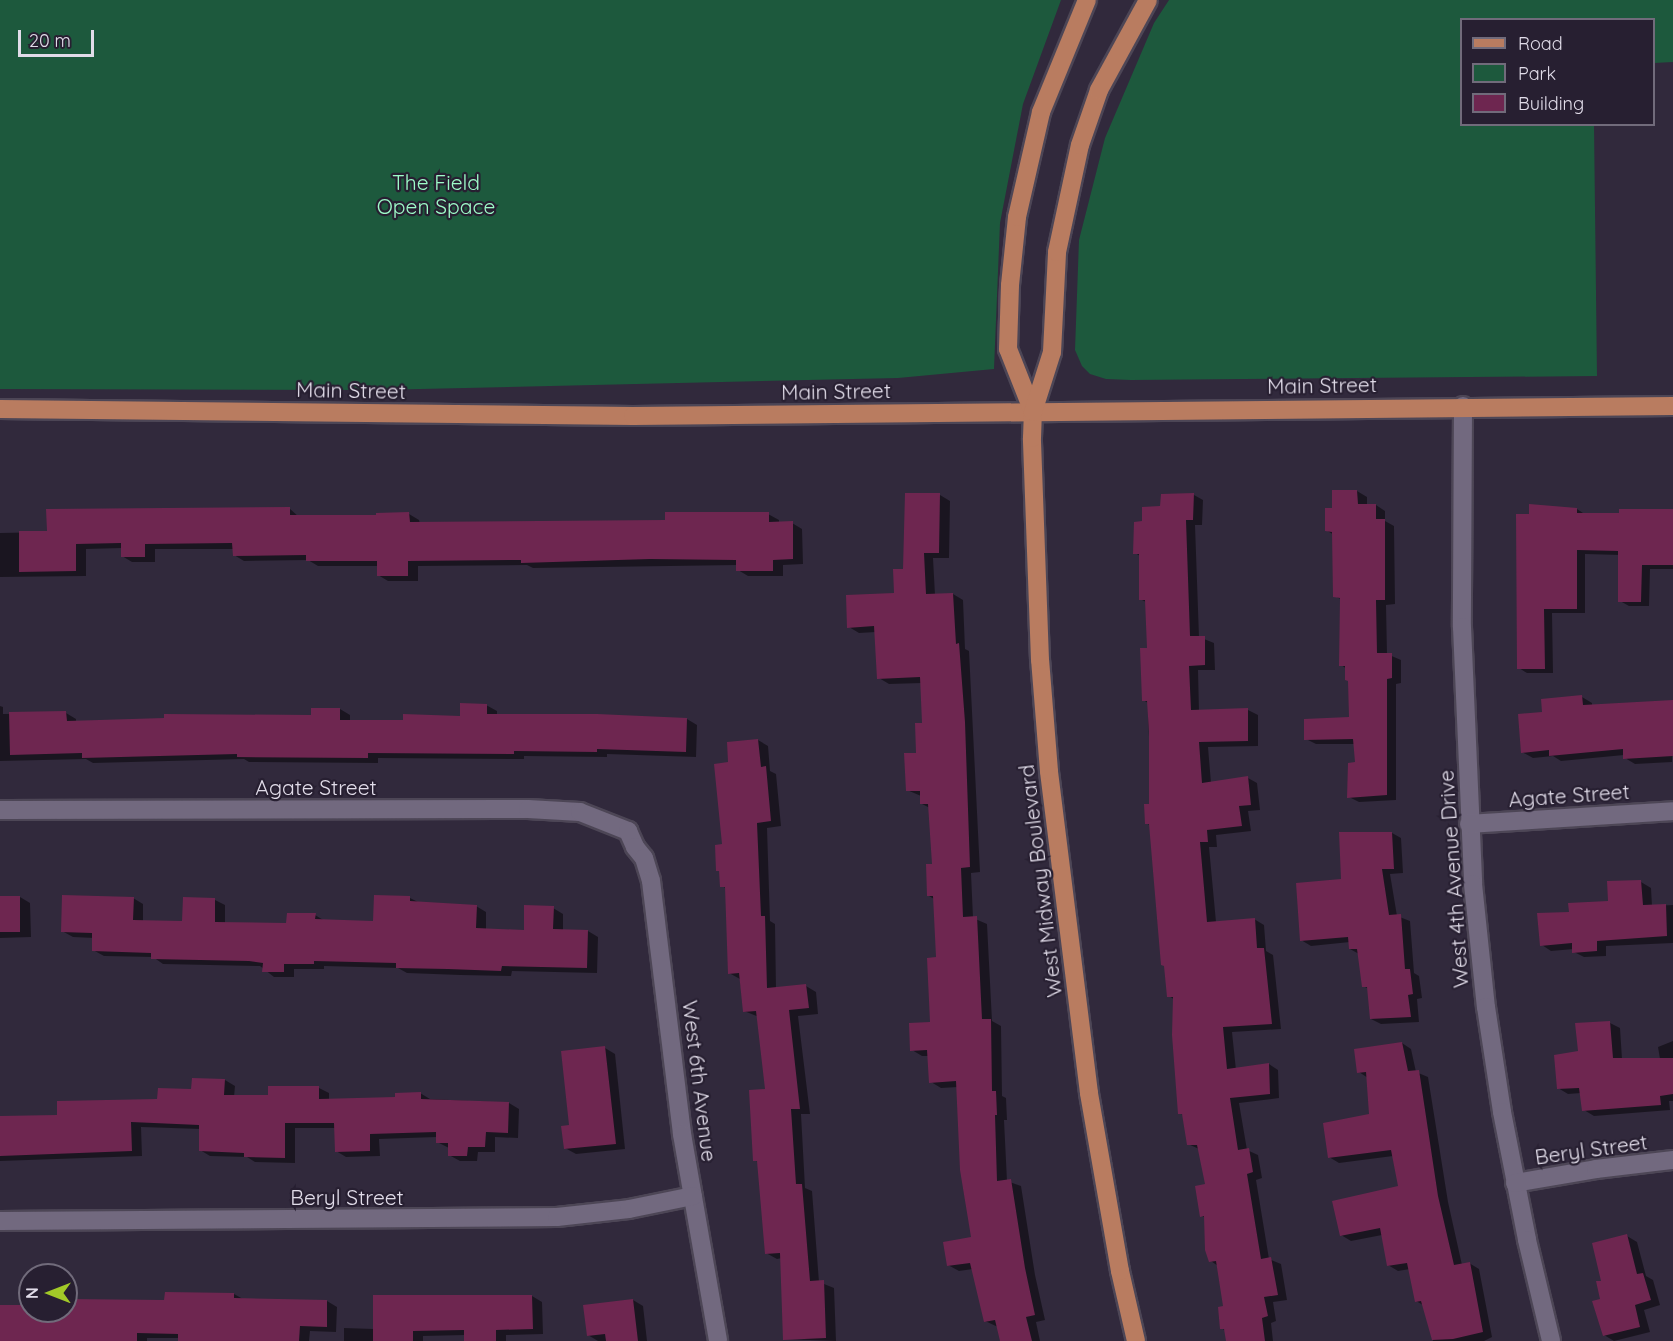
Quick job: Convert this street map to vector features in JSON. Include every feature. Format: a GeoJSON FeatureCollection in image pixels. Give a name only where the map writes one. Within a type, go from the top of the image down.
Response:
{"type":"FeatureCollection","features":[{"type":"Feature","properties":{"kind":"main road"},"geometry":{"type":"LineString","coordinates":[[1033,412],[1008,349],[1010,285],[1017,218],[1041,112],[1087,0]]}},
{"type":"Feature","properties":{"kind":"main road"},"geometry":{"type":"LineString","coordinates":[[1033,412],[1052,352],[1057,252],[1064,208],[1080,146],[1099,90],[1148,0]]}},
{"type":"Feature","properties":{"kind":"main road","name":"Main Street"},"geometry":{"type":"LineString","coordinates":[[0,409],[621,416],[1463,406],[1673,406]]}},
{"type":"Feature","properties":{"kind":"main road","name":"West Midway Boulevard"},"geometry":{"type":"LineString","coordinates":[[1033,412],[1033,511],[1040,660],[1049,771],[1089,1093],[1118,1260],[1136,1341]]}},
{"type":"Feature","properties":{"kind":"street","name":"West 4th Avenue Drive"},"geometry":{"type":"LineString","coordinates":[[1463,406],[1462,627],[1469,824],[1486,1007],[1515,1183],[1551,1341]]}},
{"type":"Feature","properties":{"kind":"street","name":"Agate Street"},"geometry":{"type":"LineString","coordinates":[[0,810],[528,809],[580,812],[628,831]]}},
{"type":"Feature","properties":{"kind":"street","name":"Agate Street"},"geometry":{"type":"LineString","coordinates":[[1469,824],[1673,811]]}},
{"type":"Feature","properties":{"kind":"street","name":"West 6th Avenue"},"geometry":{"type":"LineString","coordinates":[[628,831],[635,847],[644,858],[651,881],[682,1134],[718,1341]]}},
{"type":"Feature","properties":{"kind":"street","name":"Beryl Street"},"geometry":{"type":"LineString","coordinates":[[1515,1183],[1596,1168],[1673,1160]]}},
{"type":"Feature","properties":{"kind":"street","name":"Beryl Street"},"geometry":{"type":"LineString","coordinates":[[0,1221],[557,1217],[629,1209],[693,1196]]}},
{"type":"Feature","properties":{"kind":"green space","name":"The Field Open Space"},"geometry":{"type":"Polygon","coordinates":[[[0,0],[1061,0],[1023,104],[1000,223],[994,369],[898,378],[375,390],[0,389],[0,0]]]}},
{"type":"Feature","properties":{"kind":"green space"},"geometry":{"type":"Polygon","coordinates":[[[1169,0],[1673,0],[1673,62],[1655,63],[1655,18],[1460,18],[1460,126],[1594,126],[1597,376],[1131,380],[1106,379],[1090,374],[1082,366],[1075,350],[1079,240],[1105,138],[1154,23],[1169,0]]]}},
{"type":"Feature","properties":{"kind":"building"},"geometry":{"type":"Polygon","coordinates":[[[1332,490],[1357,490],[1358,504],[1376,504],[1376,519],[1385,519],[1385,600],[1376,600],[1377,653],[1392,653],[1392,678],[1387,679],[1387,795],[1347,798],[1348,763],[1355,762],[1353,739],[1304,740],[1304,719],[1349,717],[1348,681],[1345,680],[1345,666],[1339,666],[1340,598],[1333,597],[1332,532],[1325,531],[1325,508],[1332,508],[1332,490]]]}},
{"type":"Feature","properties":{"kind":"building"},"geometry":{"type":"Polygon","coordinates":[[[905,493],[940,493],[939,553],[924,553],[926,594],[953,593],[965,722],[970,867],[961,868],[963,917],[977,916],[982,1019],[991,1019],[992,1091],[996,1091],[997,1115],[995,1115],[997,1181],[1011,1179],[1035,1315],[1026,1317],[1032,1341],[1000,1341],[995,1320],[984,1322],[970,1263],[947,1266],[943,1242],[971,1237],[960,1170],[956,1081],[929,1083],[927,1050],[910,1051],[909,1023],[930,1022],[927,958],[936,957],[933,896],[927,896],[926,864],[932,864],[928,804],[920,804],[920,791],[906,791],[904,753],[916,753],[915,723],[922,723],[920,677],[877,679],[874,626],[847,628],[846,595],[894,593],[893,569],[903,569],[905,493]]]}},
{"type":"Feature","properties":{"kind":"building"},"geometry":{"type":"Polygon","coordinates":[[[1194,493],[1193,520],[1186,520],[1190,636],[1205,636],[1205,665],[1189,666],[1191,710],[1248,708],[1248,741],[1199,742],[1202,783],[1248,776],[1251,805],[1239,806],[1242,826],[1207,830],[1208,842],[1200,842],[1207,922],[1255,918],[1257,948],[1264,948],[1272,1024],[1223,1027],[1227,1069],[1269,1063],[1270,1094],[1230,1098],[1238,1150],[1249,1148],[1253,1172],[1247,1174],[1261,1259],[1271,1257],[1278,1295],[1264,1297],[1268,1316],[1262,1318],[1265,1341],[1226,1341],[1224,1329],[1220,1329],[1218,1307],[1223,1306],[1216,1261],[1209,1262],[1205,1250],[1204,1216],[1200,1217],[1195,1186],[1205,1184],[1197,1145],[1187,1145],[1182,1114],[1178,1114],[1172,1035],[1173,997],[1167,997],[1164,966],[1161,965],[1149,824],[1145,824],[1144,804],[1149,804],[1149,732],[1147,701],[1142,701],[1140,648],[1147,648],[1145,600],[1139,600],[1139,554],[1133,554],[1134,522],[1142,521],[1142,507],[1160,506],[1161,494],[1194,493]]]}},
{"type":"Feature","properties":{"kind":"building"},"geometry":{"type":"Polygon","coordinates":[[[1529,504],[1577,508],[1577,513],[1619,513],[1619,509],[1673,509],[1673,565],[1642,565],[1641,602],[1618,602],[1618,551],[1577,550],[1577,609],[1544,609],[1545,669],[1517,669],[1516,514],[1529,514],[1529,504]]]}},
{"type":"Feature","properties":{"kind":"building"},"geometry":{"type":"Polygon","coordinates":[[[290,507],[290,515],[376,515],[376,513],[409,512],[410,522],[665,520],[665,512],[769,512],[769,522],[793,521],[793,559],[773,560],[773,571],[736,571],[736,560],[650,559],[521,563],[521,560],[408,561],[408,576],[377,576],[377,561],[306,561],[306,555],[233,556],[232,543],[145,544],[145,557],[121,557],[121,543],[76,544],[76,571],[19,572],[19,531],[47,531],[46,509],[290,507]]]}},
{"type":"Feature","properties":{"kind":"building"},"geometry":{"type":"Polygon","coordinates":[[[1582,695],[1583,705],[1673,700],[1673,756],[1623,759],[1623,749],[1549,756],[1549,750],[1521,753],[1518,714],[1542,712],[1541,699],[1582,695]]]}},
{"type":"Feature","properties":{"kind":"building"},"geometry":{"type":"Polygon","coordinates":[[[460,703],[487,704],[487,714],[597,714],[687,718],[686,752],[597,749],[597,752],[514,751],[514,754],[368,753],[368,758],[237,757],[237,754],[82,758],[82,753],[10,755],[9,712],[66,711],[67,721],[164,718],[164,714],[311,715],[311,708],[340,708],[340,720],[403,720],[403,714],[460,716],[460,703]]]}},
{"type":"Feature","properties":{"kind":"building"},"geometry":{"type":"Polygon","coordinates":[[[758,739],[761,767],[766,766],[771,821],[757,823],[761,916],[765,916],[767,988],[806,984],[809,1008],[789,1010],[800,1109],[791,1109],[796,1184],[802,1184],[810,1281],[824,1280],[826,1338],[783,1340],[780,1253],[765,1254],[757,1161],[753,1161],[749,1090],[765,1089],[756,1011],[743,1012],[739,973],[728,974],[725,887],[720,887],[719,871],[716,871],[715,845],[722,844],[714,764],[728,762],[727,742],[758,739]]]}},
{"type":"Feature","properties":{"kind":"building"},"geometry":{"type":"Polygon","coordinates":[[[1339,832],[1392,832],[1394,869],[1382,869],[1389,915],[1401,914],[1405,969],[1410,969],[1413,994],[1408,995],[1411,1017],[1370,1019],[1367,987],[1362,987],[1357,949],[1349,949],[1348,937],[1300,941],[1296,883],[1341,879],[1339,832]]]}},
{"type":"Feature","properties":{"kind":"building"},"geometry":{"type":"Polygon","coordinates":[[[1641,880],[1643,905],[1666,904],[1667,936],[1597,941],[1597,951],[1572,953],[1572,943],[1540,946],[1537,913],[1569,912],[1568,903],[1608,901],[1607,881],[1641,880]]]}},
{"type":"Feature","properties":{"kind":"building"},"geometry":{"type":"Polygon","coordinates":[[[62,895],[134,897],[133,920],[182,921],[183,897],[215,898],[215,922],[286,923],[287,913],[316,913],[315,919],[373,921],[374,895],[410,896],[410,901],[477,905],[476,928],[524,930],[524,905],[554,906],[553,929],[588,930],[587,968],[502,966],[501,971],[396,968],[396,963],[314,961],[314,964],[284,964],[284,972],[262,972],[263,963],[249,961],[151,959],[151,953],[92,951],[92,933],[61,932],[62,895]]]}},
{"type":"Feature","properties":{"kind":"building"},"geometry":{"type":"Polygon","coordinates":[[[0,896],[20,896],[20,932],[0,932],[0,896]]]}},
{"type":"Feature","properties":{"kind":"building"},"geometry":{"type":"Polygon","coordinates":[[[1610,1021],[1613,1058],[1673,1058],[1673,1094],[1660,1096],[1661,1105],[1582,1111],[1579,1088],[1557,1089],[1554,1055],[1578,1051],[1575,1023],[1610,1021]]]}},
{"type":"Feature","properties":{"kind":"building"},"geometry":{"type":"Polygon","coordinates":[[[1402,1042],[1408,1071],[1419,1070],[1438,1196],[1454,1265],[1470,1262],[1483,1332],[1453,1339],[1432,1340],[1421,1301],[1415,1302],[1407,1263],[1387,1266],[1380,1228],[1340,1236],[1332,1201],[1398,1186],[1391,1150],[1328,1158],[1323,1123],[1369,1114],[1366,1072],[1357,1073],[1354,1049],[1402,1042]]]}},
{"type":"Feature","properties":{"kind":"building"},"geometry":{"type":"Polygon","coordinates":[[[605,1046],[616,1144],[564,1149],[561,1126],[569,1125],[561,1051],[605,1046]]]}},
{"type":"Feature","properties":{"kind":"building"},"geometry":{"type":"Polygon","coordinates":[[[192,1078],[225,1079],[224,1095],[268,1095],[268,1086],[319,1086],[319,1099],[395,1097],[395,1093],[421,1092],[421,1099],[509,1102],[508,1133],[486,1132],[485,1147],[468,1147],[467,1156],[448,1156],[448,1143],[436,1143],[436,1132],[370,1134],[370,1151],[335,1152],[334,1123],[285,1123],[285,1158],[244,1157],[244,1153],[199,1151],[199,1125],[131,1122],[132,1151],[0,1156],[0,1116],[57,1115],[57,1101],[157,1099],[158,1088],[191,1089],[192,1078]]]}},
{"type":"Feature","properties":{"kind":"building"},"geometry":{"type":"Polygon","coordinates":[[[1627,1234],[1637,1274],[1643,1273],[1651,1300],[1635,1305],[1640,1327],[1603,1336],[1592,1301],[1600,1299],[1596,1281],[1601,1281],[1592,1243],[1627,1234]]]}},
{"type":"Feature","properties":{"kind":"building"},"geometry":{"type":"Polygon","coordinates":[[[165,1292],[234,1293],[234,1298],[327,1300],[327,1327],[300,1326],[299,1341],[178,1341],[178,1334],[137,1333],[137,1341],[0,1341],[0,1305],[18,1305],[18,1323],[78,1323],[78,1299],[164,1300],[165,1292]]]}},
{"type":"Feature","properties":{"kind":"building"},"geometry":{"type":"Polygon","coordinates":[[[373,1295],[532,1295],[533,1329],[496,1330],[496,1341],[464,1341],[464,1330],[413,1331],[413,1341],[373,1341],[373,1295]]]}},
{"type":"Feature","properties":{"kind":"building"},"geometry":{"type":"Polygon","coordinates":[[[633,1299],[638,1341],[606,1341],[605,1334],[587,1336],[583,1305],[633,1299]]]}}]}
